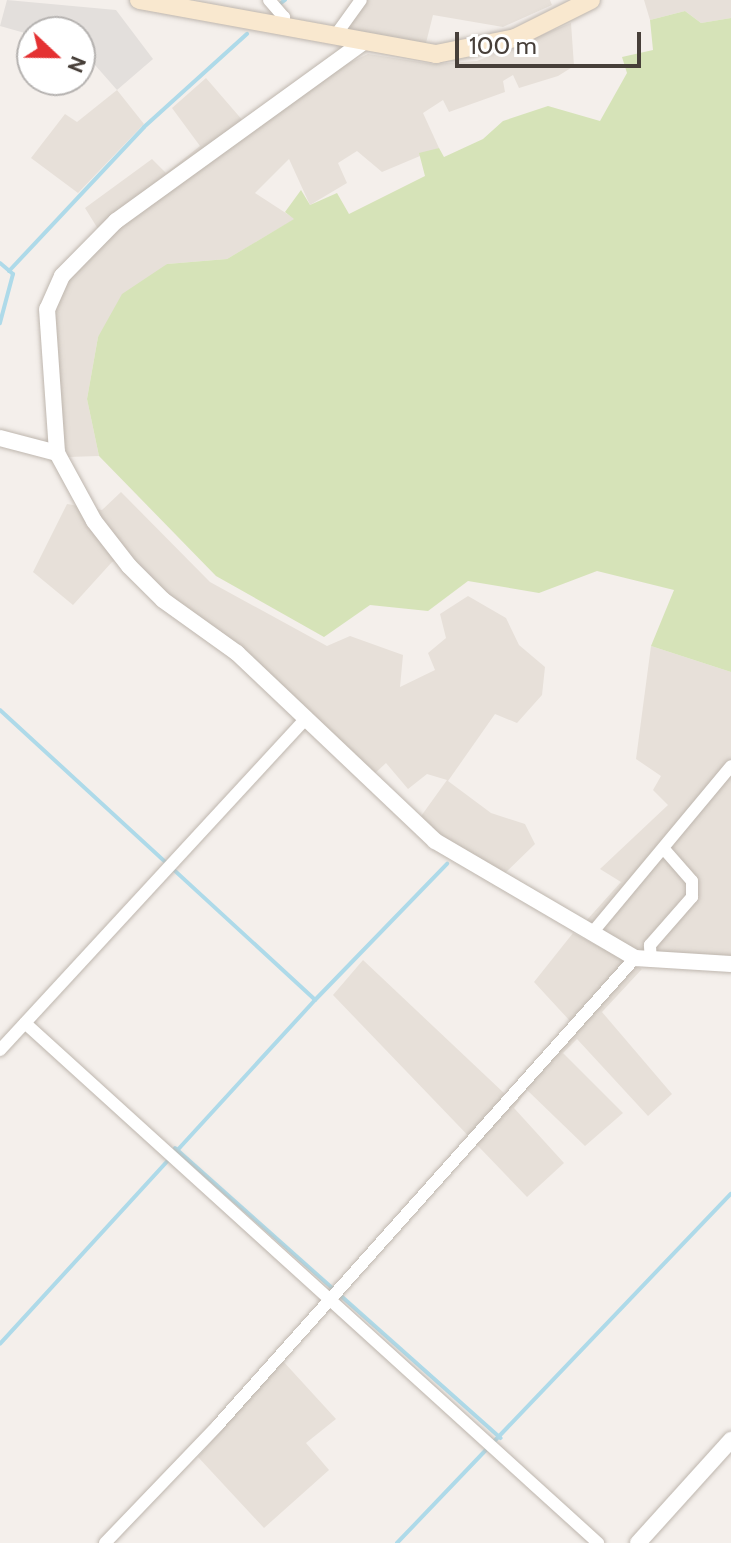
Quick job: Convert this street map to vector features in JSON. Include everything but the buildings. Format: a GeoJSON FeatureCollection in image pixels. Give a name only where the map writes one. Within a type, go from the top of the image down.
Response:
{"type":"FeatureCollection","features":[{"type":"Feature","properties":{"kind":"main road"},"geometry":{"type":"LineString","coordinates":[[139,0],[284,29],[436,54],[479,49],[515,38],[591,0]]}},
{"type":"Feature","properties":{"kind":"street"},"geometry":{"type":"LineString","coordinates":[[269,0],[284,17],[284,29]]}},
{"type":"Feature","properties":{"kind":"street"},"geometry":{"type":"LineString","coordinates":[[335,36],[361,0]]}},
{"type":"Feature","properties":{"kind":"street"},"geometry":{"type":"LineString","coordinates":[[362,43],[116,221],[62,276],[47,309],[57,453],[94,521],[129,566],[163,600],[237,653],[435,841],[592,933],[643,959],[731,964]]}},
{"type":"Feature","properties":{"kind":"street"},"geometry":{"type":"LineString","coordinates":[[0,438],[57,453]]}},
{"type":"Feature","properties":{"kind":"street"},"geometry":{"type":"LineString","coordinates":[[0,1050],[305,719]]}},
{"type":"Feature","properties":{"kind":"street"},"geometry":{"type":"LineString","coordinates":[[592,933],[731,766]]}},
{"type":"Feature","properties":{"kind":"street"},"geometry":{"type":"LineString","coordinates":[[105,1543],[643,959],[650,945],[692,897],[692,881],[664,849]]}},
{"type":"Feature","properties":{"kind":"street"},"geometry":{"type":"LineString","coordinates":[[25,1023],[174,1162],[334,1295],[484,1441],[598,1543]]}},
{"type":"Feature","properties":{"kind":"street"},"geometry":{"type":"LineString","coordinates":[[638,1543],[731,1440]]}},
{"type":"Feature","properties":{"kind":"shaded area"},"geometry":{"type":"Polygon","coordinates":[[[7,0],[116,10],[153,59],[117,90],[96,66],[96,16],[16,16],[16,30],[0,26],[7,0]]]}},
{"type":"Feature","properties":{"kind":"shaded area"},"geometry":{"type":"Polygon","coordinates":[[[354,0],[550,0],[552,5],[503,27],[433,15],[426,43],[334,27],[354,0]]]}},
{"type":"Feature","properties":{"kind":"shaded area"},"geometry":{"type":"Polygon","coordinates":[[[644,0],[731,0],[731,18],[701,23],[685,11],[650,20],[644,0]]]}},
{"type":"Feature","properties":{"kind":"shaded area"},"geometry":{"type":"Polygon","coordinates":[[[571,23],[574,66],[558,76],[519,88],[513,75],[503,81],[505,92],[449,112],[443,100],[423,113],[439,148],[382,172],[357,151],[338,163],[347,183],[310,205],[289,159],[255,193],[295,219],[227,259],[167,264],[98,337],[87,399],[99,456],[68,457],[57,422],[53,310],[67,278],[103,237],[85,208],[152,159],[166,173],[200,146],[172,108],[206,78],[250,129],[336,69],[368,54],[433,64],[477,61],[571,23]]]}},
{"type":"Feature","properties":{"kind":"shaded area"},"geometry":{"type":"Polygon","coordinates":[[[117,90],[144,124],[78,193],[31,158],[65,114],[77,122],[117,90]]]}},
{"type":"Feature","properties":{"kind":"shaded area"},"geometry":{"type":"Polygon","coordinates":[[[121,492],[210,582],[327,646],[350,636],[403,655],[400,687],[435,670],[428,653],[446,638],[440,614],[468,596],[506,618],[519,645],[545,667],[542,695],[517,723],[495,714],[448,781],[491,813],[525,824],[535,844],[503,875],[459,849],[419,819],[447,780],[427,774],[408,789],[386,763],[372,776],[244,648],[168,597],[129,557],[112,562],[73,605],[33,572],[67,504],[102,510],[121,492]]]}},
{"type":"Feature","properties":{"kind":"shaded area"},"geometry":{"type":"Polygon","coordinates":[[[651,646],[731,672],[731,957],[641,953],[585,922],[621,882],[600,869],[668,805],[653,790],[661,776],[636,759],[651,646]]]}},
{"type":"Feature","properties":{"kind":"shaded area"},"geometry":{"type":"Polygon","coordinates":[[[573,933],[642,969],[602,1012],[672,1094],[648,1116],[577,1039],[563,1053],[623,1113],[585,1146],[527,1090],[514,1108],[564,1163],[527,1197],[333,995],[363,960],[505,1094],[570,1021],[534,982],[573,933]]]}},
{"type":"Feature","properties":{"kind":"shaded area"},"geometry":{"type":"Polygon","coordinates":[[[282,1360],[336,1419],[306,1443],[329,1470],[264,1528],[198,1457],[282,1360]]]}},
{"type":"Feature","properties":{"kind":"green space"},"geometry":{"type":"Polygon","coordinates":[[[685,11],[701,23],[731,18],[731,672],[651,646],[674,590],[597,571],[539,593],[468,581],[428,611],[370,605],[324,637],[216,576],[99,456],[87,399],[98,337],[122,294],[167,264],[227,259],[294,219],[285,212],[301,190],[310,205],[337,193],[349,214],[425,176],[419,153],[439,148],[444,157],[483,139],[503,121],[548,106],[600,121],[627,73],[622,57],[653,50],[650,20],[685,11]]]}},
{"type":"Feature","properties":{"kind":"waterway"},"geometry":{"type":"LineString","coordinates":[[281,3],[285,0]]}},
{"type":"Feature","properties":{"kind":"waterway"},"geometry":{"type":"LineString","coordinates":[[9,271],[144,127],[247,34]]}},
{"type":"Feature","properties":{"kind":"waterway"},"geometry":{"type":"LineString","coordinates":[[0,263],[13,274],[0,323]]}},
{"type":"Feature","properties":{"kind":"waterway"},"geometry":{"type":"LineString","coordinates":[[0,710],[315,1000],[0,1344]]}},
{"type":"Feature","properties":{"kind":"waterway"},"geometry":{"type":"LineString","coordinates":[[315,1000],[447,864]]}},
{"type":"Feature","properties":{"kind":"waterway"},"geometry":{"type":"LineString","coordinates":[[175,1148],[500,1438]]}},
{"type":"Feature","properties":{"kind":"waterway"},"geometry":{"type":"LineString","coordinates":[[397,1543],[731,1194]]}}]}
